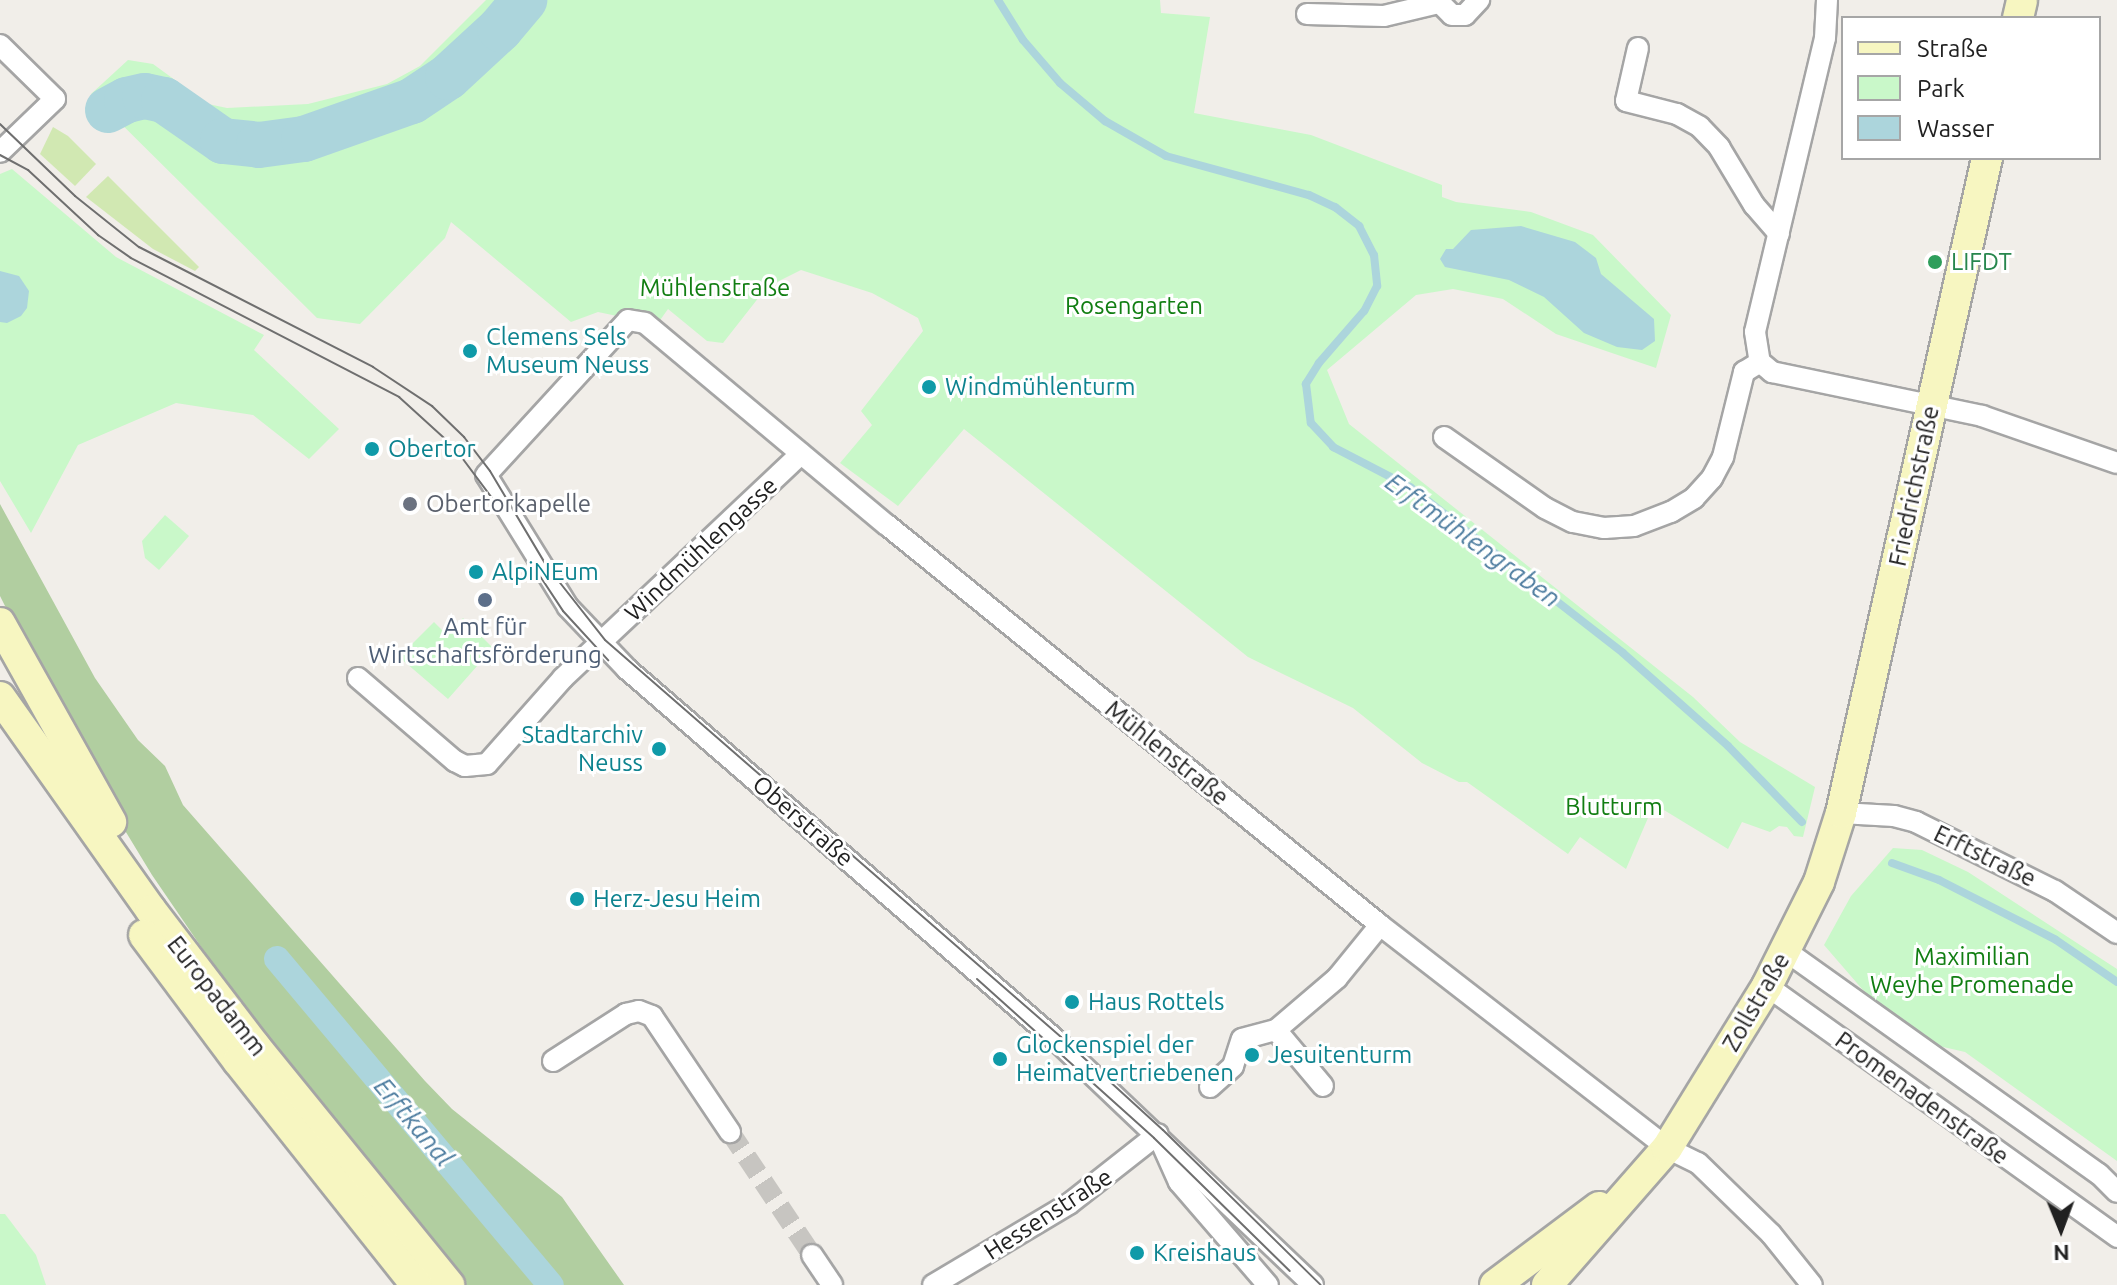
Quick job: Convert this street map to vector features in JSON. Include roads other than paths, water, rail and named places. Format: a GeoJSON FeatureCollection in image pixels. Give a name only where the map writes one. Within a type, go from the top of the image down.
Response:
{"type":"FeatureCollection","features":[{"type":"Feature","properties":{"kind":"main road","name":"Friedrichstraße"},"geometry":{"type":"LineString","coordinates":[[1841,813],[1987,160]]}},
{"type":"Feature","properties":{"kind":"main road"},"geometry":{"type":"LineString","coordinates":[[0,623],[75,763],[138,867],[255,1046]]}},
{"type":"Feature","properties":{"kind":"main road","name":"Europadamm"},"geometry":{"type":"LineString","coordinates":[[0,697],[151,910],[255,1046],[449,1285]]}},
{"type":"Feature","properties":{"kind":"main road","name":"Europadamm"},"geometry":{"type":"LineString","coordinates":[[0,731],[229,1049],[416,1285]]}},
{"type":"Feature","properties":{"kind":"main road","name":"Zollstraße"},"geometry":{"type":"LineString","coordinates":[[1547,1285],[1667,1148],[1786,951],[1819,882],[1841,813]]}},
{"type":"Feature","properties":{"kind":"main road","name":"Zollstraße"},"geometry":{"type":"LineString","coordinates":[[1495,1285],[1643,1175]]}},
{"type":"Feature","properties":{"kind":"street"},"geometry":{"type":"LineString","coordinates":[[1307,14],[1384,16],[1437,2],[1452,15],[1465,15],[1476,8],[1479,0]]}},
{"type":"Feature","properties":{"kind":"street"},"geometry":{"type":"LineString","coordinates":[[1827,0],[1825,38],[1755,332],[1760,362],[1772,372],[1982,416],[2117,463]]}},
{"type":"Feature","properties":{"kind":"street"},"geometry":{"type":"LineString","coordinates":[[0,45],[55,99],[0,152]]}},
{"type":"Feature","properties":{"kind":"street"},"geometry":{"type":"LineString","coordinates":[[1638,48],[1626,101],[1677,114],[1700,127],[1719,147],[1754,205],[1779,234]]}},
{"type":"Feature","properties":{"kind":"street","name":"Mühlenstraße"},"geometry":{"type":"LineString","coordinates":[[486,475],[621,326],[637,320],[645,323],[801,454],[1380,925],[1667,1148],[1698,1163],[1771,1234],[1812,1285]]}},
{"type":"Feature","properties":{"kind":"street"},"geometry":{"type":"LineString","coordinates":[[1444,437],[1545,508],[1573,522],[1604,528],[1634,526],[1671,512],[1694,498],[1712,478],[1723,457],[1744,372],[1760,362]]}},
{"type":"Feature","properties":{"kind":"street","name":"Windmühlengasse"},"geometry":{"type":"LineString","coordinates":[[358,678],[455,761],[477,767],[494,757],[563,678],[801,454]]}},
{"type":"Feature","properties":{"kind":"street","name":"Oberstraße"},"geometry":{"type":"LineString","coordinates":[[486,475],[542,569],[568,607],[600,644],[1021,1009],[1158,1134],[1313,1285]]}},
{"type":"Feature","properties":{"kind":"street","name":"Erftstraße"},"geometry":{"type":"LineString","coordinates":[[1841,813],[1894,816],[1916,822],[2055,891],[2117,933]]}},
{"type":"Feature","properties":{"kind":"street"},"geometry":{"type":"LineString","coordinates":[[1210,1087],[1233,1066],[1242,1039],[1276,1030],[1337,978],[1380,925]]}},
{"type":"Feature","properties":{"kind":"street","name":"Promenadenstraße"},"geometry":{"type":"LineString","coordinates":[[1786,951],[2099,1174],[2117,1192]]}},
{"type":"Feature","properties":{"kind":"street","name":"Promenadenstraße"},"geometry":{"type":"LineString","coordinates":[[1767,986],[2117,1237]]}},
{"type":"Feature","properties":{"kind":"street"},"geometry":{"type":"LineString","coordinates":[[553,1061],[626,1014],[639,1011],[652,1016],[730,1132]]}},
{"type":"Feature","properties":{"kind":"street"},"geometry":{"type":"LineString","coordinates":[[1276,1030],[1323,1086]]}},
{"type":"Feature","properties":{"kind":"street","name":"Oberstraße"},"geometry":{"type":"LineString","coordinates":[[1158,1134],[1179,1182],[1268,1285]]}},
{"type":"Feature","properties":{"kind":"street","name":"Hessenstraße"},"geometry":{"type":"LineString","coordinates":[[933,1285],[1058,1212],[1116,1171],[1158,1134]]}},
{"type":"Feature","properties":{"kind":"street"},"geometry":{"type":"LineString","coordinates":[[812,1255],[832,1285]]}},
{"type":"Feature","properties":{"kind":"water"},"geometry":{"type":"Polygon","coordinates":[[[1521,226],[1575,242],[1596,258],[1601,274],[1654,319],[1655,341],[1642,350],[1617,347],[1584,333],[1544,297],[1509,280],[1445,267],[1440,259],[1446,249],[1453,249],[1471,230],[1521,226]]]}},
{"type":"Feature","properties":{"kind":"water"},"geometry":{"type":"Polygon","coordinates":[[[0,271],[19,276],[29,291],[27,308],[21,316],[7,323],[0,322],[0,271]]]}},
{"type":"Feature","properties":{"kind":"waterway","name":"Erftmühlengraben"},"geometry":{"type":"LineString","coordinates":[[108,110],[127,100],[145,96],[164,100],[223,141],[259,145],[304,139],[412,101],[448,77],[500,29],[524,0]]}},
{"type":"Feature","properties":{"kind":"waterway","name":"Erftmühlengraben"},"geometry":{"type":"LineString","coordinates":[[998,0],[1023,40],[1060,83],[1105,121],[1166,156],[1309,195],[1335,207],[1359,226],[1374,255],[1377,286],[1364,311],[1319,363],[1306,384],[1311,423],[1333,447],[1410,487],[1623,653],[1728,746],[1802,822]]}},
{"type":"Feature","properties":{"kind":"waterway","name":"Erftmühlengraben"},"geometry":{"type":"LineString","coordinates":[[1892,863],[1939,880],[2056,940],[2117,982]]}},
{"type":"Feature","properties":{"kind":"waterway","name":"Erftkanal"},"geometry":{"type":"LineString","coordinates":[[277,959],[551,1285]]}},
{"type":"Feature","properties":{"kind":"tunnel"},"geometry":{"type":"LineString","coordinates":[[730,1132],[812,1255]]}},
{"type":"Feature","properties":{"kind":"tram line"},"geometry":{"type":"LineString","coordinates":[[0,124],[75,196],[139,247],[373,367],[432,406],[464,437],[490,471],[546,565],[605,640],[1061,1037],[1163,1130],[1321,1285]]}},
{"type":"Feature","properties":{"kind":"tram line"},"geometry":{"type":"LineString","coordinates":[[0,155],[28,170],[98,235],[131,258],[399,397],[454,447],[492,498]]}},
{"type":"Feature","properties":{"kind":"tram line"},"geometry":{"type":"LineString","coordinates":[[536,570],[563,611],[608,660]]}},
{"type":"Feature","properties":{"kind":"tram line"},"geometry":{"type":"LineString","coordinates":[[977,979],[1154,1138],[1290,1271]]}},
{"type":"Feature","properties":{"kind":"place","name":"LIFDT"},"geometry":{"type":"Point","coordinates":[1935,262]}},
{"type":"Feature","properties":{"kind":"place","name":"Clemens Sels Museum Neuss"},"geometry":{"type":"Point","coordinates":[470,351]}},
{"type":"Feature","properties":{"kind":"place","name":"Windmühlenturm"},"geometry":{"type":"Point","coordinates":[929,387]}},
{"type":"Feature","properties":{"kind":"place","name":"Obertor"},"geometry":{"type":"Point","coordinates":[372,449]}},
{"type":"Feature","properties":{"kind":"place","name":"Obertorkapelle"},"geometry":{"type":"Point","coordinates":[410,504]}},
{"type":"Feature","properties":{"kind":"place","name":"AlpiNEum"},"geometry":{"type":"Point","coordinates":[476,572]}},
{"type":"Feature","properties":{"kind":"place","name":"Amt für Wirtschaftsförderung"},"geometry":{"type":"Point","coordinates":[485,600]}},
{"type":"Feature","properties":{"kind":"place","name":"Stadtarchiv Neuss"},"geometry":{"type":"Point","coordinates":[659,749]}},
{"type":"Feature","properties":{"kind":"place","name":"Herz-Jesu Heim"},"geometry":{"type":"Point","coordinates":[577,899]}},
{"type":"Feature","properties":{"kind":"place","name":"Haus Rottels"},"geometry":{"type":"Point","coordinates":[1072,1002]}},
{"type":"Feature","properties":{"kind":"place","name":"Jesuitenturm"},"geometry":{"type":"Point","coordinates":[1252,1055]}},
{"type":"Feature","properties":{"kind":"place","name":"Glockenspiel der Heimatvertriebenen"},"geometry":{"type":"Point","coordinates":[1000,1059]}},
{"type":"Feature","properties":{"kind":"place","name":"Kreishaus"},"geometry":{"type":"Point","coordinates":[1137,1253]}},
{"type":"Feature","properties":{"kind":"park label","name":"Rosengarten"},"geometry":{"type":"Point","coordinates":[1134,306]}},
{"type":"Feature","properties":{"kind":"park label","name":"Blutturm"},"geometry":{"type":"Point","coordinates":[1614,807]}},
{"type":"Feature","properties":{"kind":"park label","name":"Maximilian Weyhe Promenade"},"geometry":{"type":"Point","coordinates":[1972,971]}}]}
